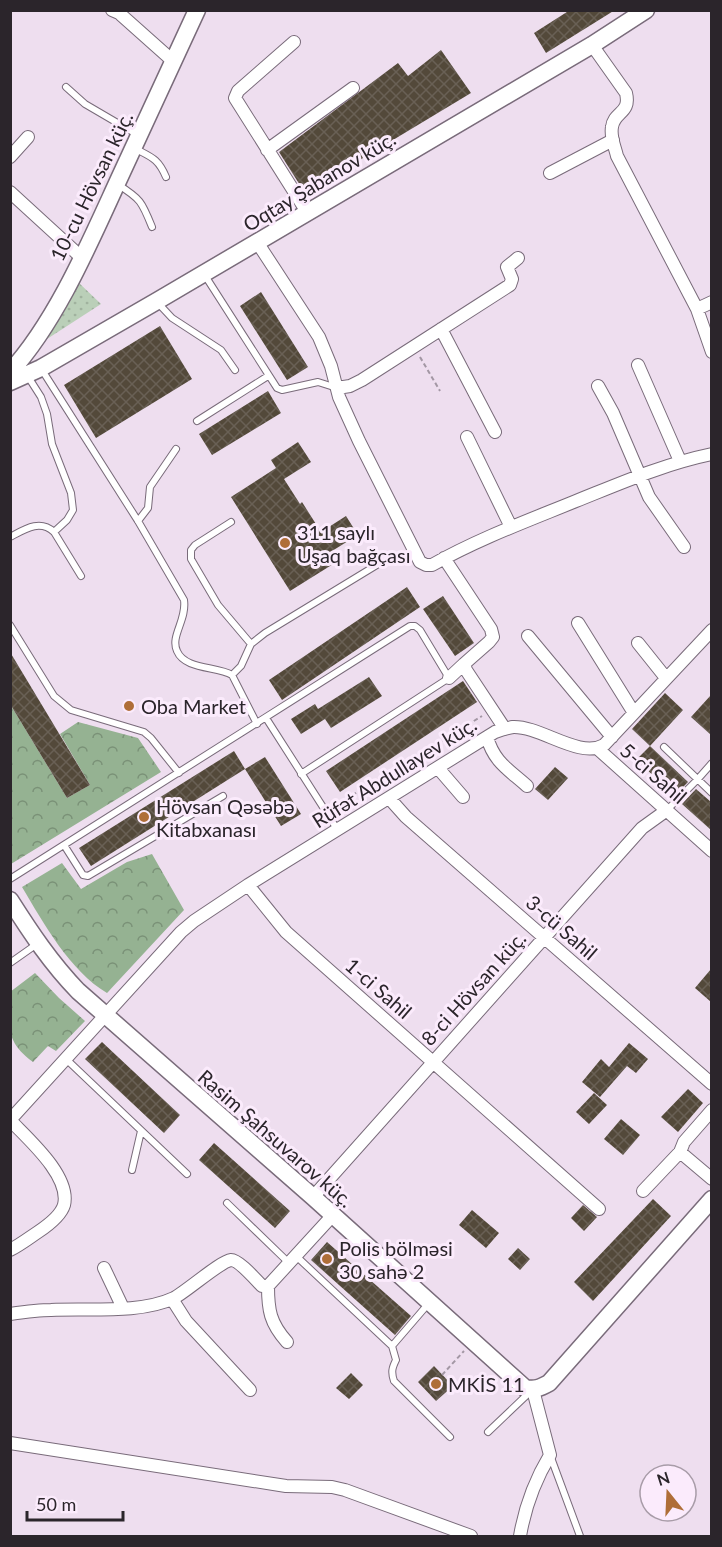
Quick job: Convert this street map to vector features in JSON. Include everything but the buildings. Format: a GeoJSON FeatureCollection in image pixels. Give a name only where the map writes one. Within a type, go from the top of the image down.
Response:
{"type":"FeatureCollection","features":[{"type":"Feature","properties":{"kind":"street","name":"10-cu Hövsan küç."},"geometry":{"type":"LineString","coordinates":[[26,371],[37,337],[82,258],[197,10]]}},
{"type":"Feature","properties":{"kind":"street","name":"Oqtay Şabanov küç."},"geometry":{"type":"LineString","coordinates":[[10,382],[26,371],[58,358],[204,274],[591,45],[646,10]]}},
{"type":"Feature","properties":{"kind":"street"},"geometry":{"type":"LineString","coordinates":[[116,11],[174,62]]}},
{"type":"Feature","properties":{"kind":"street"},"geometry":{"type":"LineString","coordinates":[[294,42],[238,91],[235,98],[307,212]]}},
{"type":"Feature","properties":{"kind":"street"},"geometry":{"type":"LineString","coordinates":[[591,45],[626,93],[628,102],[626,107],[613,123],[613,140],[617,156],[697,309],[711,352]]}},
{"type":"Feature","properties":{"kind":"street"},"geometry":{"type":"LineString","coordinates":[[267,150],[353,88]]}},
{"type":"Feature","properties":{"kind":"street"},"geometry":{"type":"LineString","coordinates":[[10,157],[28,137]]}},
{"type":"Feature","properties":{"kind":"street"},"geometry":{"type":"LineString","coordinates":[[549,173],[613,140]]}},
{"type":"Feature","properties":{"kind":"street"},"geometry":{"type":"LineString","coordinates":[[10,192],[82,258]]}},
{"type":"Feature","properties":{"kind":"street"},"geometry":{"type":"LineString","coordinates":[[257,242],[319,336],[358,441],[420,562],[426,566],[511,526],[639,475],[680,461],[711,454]]}},
{"type":"Feature","properties":{"kind":"street"},"geometry":{"type":"LineString","coordinates":[[337,388],[350,386],[362,380],[510,285],[512,279],[507,267],[518,258]]}},
{"type":"Feature","properties":{"kind":"street"},"geometry":{"type":"LineString","coordinates":[[697,309],[711,302]]}},
{"type":"Feature","properties":{"kind":"street"},"geometry":{"type":"LineString","coordinates":[[441,329],[495,432]]}},
{"type":"Feature","properties":{"kind":"street"},"geometry":{"type":"LineString","coordinates":[[37,337],[35,348],[37,354],[42,358],[58,358]]}},
{"type":"Feature","properties":{"kind":"street"},"geometry":{"type":"LineString","coordinates":[[638,365],[680,461]]}},
{"type":"Feature","properties":{"kind":"street"},"geometry":{"type":"LineString","coordinates":[[598,386],[613,413],[649,497],[684,547]]}},
{"type":"Feature","properties":{"kind":"street"},"geometry":{"type":"LineString","coordinates":[[467,437],[511,526]]}},
{"type":"Feature","properties":{"kind":"street"},"geometry":{"type":"LineString","coordinates":[[444,558],[491,629],[493,637],[449,678]]}},
{"type":"Feature","properties":{"kind":"street"},"geometry":{"type":"LineString","coordinates":[[578,623],[634,713]]}},
{"type":"Feature","properties":{"kind":"street"},"geometry":{"type":"LineString","coordinates":[[598,749],[612,737],[711,630]]}},
{"type":"Feature","properties":{"kind":"street"},"geometry":{"type":"LineString","coordinates":[[528,636],[612,737]]}},
{"type":"Feature","properties":{"kind":"street"},"geometry":{"type":"LineString","coordinates":[[638,643],[666,678]]}},
{"type":"Feature","properties":{"kind":"street"},"geometry":{"type":"LineString","coordinates":[[465,664],[466,670],[505,729]]}},
{"type":"Feature","properties":{"kind":"street","name":"Rüfət Abdullayev küç."},"geometry":{"type":"LineString","coordinates":[[10,1250],[46,1226],[64,1205],[62,1183],[56,1171],[10,1120],[181,932],[248,885],[487,737],[505,729],[522,728],[582,748],[598,749]]}},
{"type":"Feature","properties":{"kind":"street"},"geometry":{"type":"LineString","coordinates":[[487,737],[497,760],[527,786]]}},
{"type":"Feature","properties":{"kind":"street","name":"5-ci Sahil"},"geometry":{"type":"LineString","coordinates":[[598,749],[711,851]]}},
{"type":"Feature","properties":{"kind":"street"},"geometry":{"type":"LineString","coordinates":[[438,768],[464,797]]}},
{"type":"Feature","properties":{"kind":"street","name":"3-cü Sahil"},"geometry":{"type":"LineString","coordinates":[[389,798],[406,817],[711,1084]]}},
{"type":"Feature","properties":{"kind":"street","name":"8-ci Hövsan küç."},"geometry":{"type":"LineString","coordinates":[[313,1197],[642,828],[667,810]]}},
{"type":"Feature","properties":{"kind":"street","name":"1-ci Sahil"},"geometry":{"type":"LineString","coordinates":[[248,885],[286,932],[599,1209]]}},
{"type":"Feature","properties":{"kind":"street","name":"Rasim Şahsuvarov küç."},"geometry":{"type":"LineString","coordinates":[[10,900],[38,944],[59,971],[105,1016],[313,1197],[518,1384],[525,1389],[533,1390]]}},
{"type":"Feature","properties":{"kind":"street"},"geometry":{"type":"LineString","coordinates":[[643,1191],[680,1152],[684,1142],[711,1110]]}},
{"type":"Feature","properties":{"kind":"street"},"geometry":{"type":"LineString","coordinates":[[680,1152],[711,1179]]}},
{"type":"Feature","properties":{"kind":"street"},"geometry":{"type":"LineString","coordinates":[[520,1536],[535,1484],[550,1455],[533,1390],[549,1383],[711,1199]]}},
{"type":"Feature","properties":{"kind":"street"},"geometry":{"type":"LineString","coordinates":[[287,1342],[273,1325],[268,1305],[268,1286],[333,1215]]}},
{"type":"Feature","properties":{"kind":"street"},"geometry":{"type":"LineString","coordinates":[[10,1314],[123,1308],[172,1299],[191,1288],[223,1263],[231,1260],[237,1262],[262,1286],[268,1286]]}},
{"type":"Feature","properties":{"kind":"street"},"geometry":{"type":"LineString","coordinates":[[104,1268],[123,1308]]}},
{"type":"Feature","properties":{"kind":"street"},"geometry":{"type":"LineString","coordinates":[[172,1299],[186,1321],[250,1390]]}},
{"type":"Feature","properties":{"kind":"street"},"geometry":{"type":"LineString","coordinates":[[10,1443],[286,1486],[332,1487],[471,1536]]}},
{"type":"Feature","properties":{"kind":"lane"},"geometry":{"type":"LineString","coordinates":[[66,87],[156,159],[161,164],[166,177]]}},
{"type":"Feature","properties":{"kind":"lane"},"geometry":{"type":"LineString","coordinates":[[117,184],[136,196],[142,203],[152,227]]}},
{"type":"Feature","properties":{"kind":"lane"},"geometry":{"type":"LineString","coordinates":[[204,274],[277,388],[282,390],[318,382],[337,388]]}},
{"type":"Feature","properties":{"kind":"lane"},"geometry":{"type":"LineString","coordinates":[[157,301],[172,318],[221,350],[235,370]]}},
{"type":"Feature","properties":{"kind":"lane"},"geometry":{"type":"LineString","coordinates":[[26,371],[138,521],[184,600],[186,610],[175,641],[177,652],[186,662],[232,675],[257,724]]}},
{"type":"Feature","properties":{"kind":"lane"},"geometry":{"type":"LineString","coordinates":[[26,371],[41,397],[47,414],[52,444],[71,493],[73,510],[67,520],[54,532]]}},
{"type":"Feature","properties":{"kind":"lane"},"geometry":{"type":"LineString","coordinates":[[197,421],[268,376]]}},
{"type":"Feature","properties":{"kind":"lane"},"geometry":{"type":"LineString","coordinates":[[138,521],[148,508],[150,487],[176,449]]}},
{"type":"Feature","properties":{"kind":"lane"},"geometry":{"type":"LineString","coordinates":[[231,522],[195,545],[191,550],[191,559],[218,605],[251,644]]}},
{"type":"Feature","properties":{"kind":"lane"},"geometry":{"type":"LineString","coordinates":[[10,537],[40,525],[48,527],[54,532],[81,576]]}},
{"type":"Feature","properties":{"kind":"lane"},"geometry":{"type":"LineString","coordinates":[[232,675],[241,666],[251,644],[265,633],[380,563]]}},
{"type":"Feature","properties":{"kind":"lane"},"geometry":{"type":"LineString","coordinates":[[10,626],[54,696],[62,704],[71,710],[144,732],[179,773]]}},
{"type":"Feature","properties":{"kind":"lane"},"geometry":{"type":"LineString","coordinates":[[10,879],[410,626],[415,626],[420,630],[449,678],[301,774]]}},
{"type":"Feature","properties":{"kind":"lane"},"geometry":{"type":"LineString","coordinates":[[266,718],[337,830]]}},
{"type":"Feature","properties":{"kind":"lane"},"geometry":{"type":"LineString","coordinates":[[664,747],[711,793]]}},
{"type":"Feature","properties":{"kind":"lane"},"geometry":{"type":"LineString","coordinates":[[667,810],[711,763]]}},
{"type":"Feature","properties":{"kind":"lane"},"geometry":{"type":"LineString","coordinates":[[64,845],[83,875],[88,876],[222,796]]}},
{"type":"Feature","properties":{"kind":"lane"},"geometry":{"type":"LineString","coordinates":[[10,963],[38,944]]}},
{"type":"Feature","properties":{"kind":"lane"},"geometry":{"type":"LineString","coordinates":[[66,1059],[187,1174]]}},
{"type":"Feature","properties":{"kind":"lane"},"geometry":{"type":"LineString","coordinates":[[132,1170],[141,1131]]}},
{"type":"Feature","properties":{"kind":"lane"},"geometry":{"type":"LineString","coordinates":[[227,1203],[393,1346],[396,1358],[392,1369],[394,1381],[450,1437]]}},
{"type":"Feature","properties":{"kind":"lane"},"geometry":{"type":"LineString","coordinates":[[393,1346],[430,1303]]}},
{"type":"Feature","properties":{"kind":"lane"},"geometry":{"type":"LineString","coordinates":[[488,1432],[533,1390]]}},
{"type":"Feature","properties":{"kind":"lane"},"geometry":{"type":"LineString","coordinates":[[550,1455],[580,1536]]}},
{"type":"Feature","properties":{"kind":"path"},"geometry":{"type":"LineString","coordinates":[[413,346],[440,391]]}},
{"type":"Feature","properties":{"kind":"path"},"geometry":{"type":"LineString","coordinates":[[326,812],[492,709]]}},
{"type":"Feature","properties":{"kind":"path"},"geometry":{"type":"LineString","coordinates":[[442,1375],[472,1342]]}},
{"type":"Feature","properties":{"kind":"green space"},"geometry":{"type":"Polygon","coordinates":[[[78,282],[101,304],[47,339],[78,282]]]}},
{"type":"Feature","properties":{"kind":"green space"},"geometry":{"type":"Polygon","coordinates":[[[10,704],[67,798],[90,785],[60,734],[78,722],[138,738],[161,772],[11,864],[10,704]]]}},
{"type":"Feature","properties":{"kind":"green space"},"geometry":{"type":"Polygon","coordinates":[[[152,854],[184,910],[107,993],[94,984],[70,960],[22,887],[62,863],[81,889],[127,862],[152,854]]]}},
{"type":"Feature","properties":{"kind":"green space"},"geometry":{"type":"Polygon","coordinates":[[[35,973],[85,1021],[56,1051],[48,1046],[33,1062],[23,1054],[13,1039],[9,1014],[10,992],[35,973]]]}},
{"type":"Feature","properties":{"kind":"place","name":"311 saylı Uşaq bağçası"},"geometry":{"type":"Point","coordinates":[285,543]}},
{"type":"Feature","properties":{"kind":"place","name":"Oba Market"},"geometry":{"type":"Point","coordinates":[129,706]}},
{"type":"Feature","properties":{"kind":"place","name":"Hövsan Qəsəbə Kitabxanası"},"geometry":{"type":"Point","coordinates":[144,817]}},
{"type":"Feature","properties":{"kind":"place","name":"Polis bölməsi 30 sahə 2"},"geometry":{"type":"Point","coordinates":[327,1259]}},
{"type":"Feature","properties":{"kind":"place","name":"MKİS 11"},"geometry":{"type":"Point","coordinates":[436,1384]}}]}
